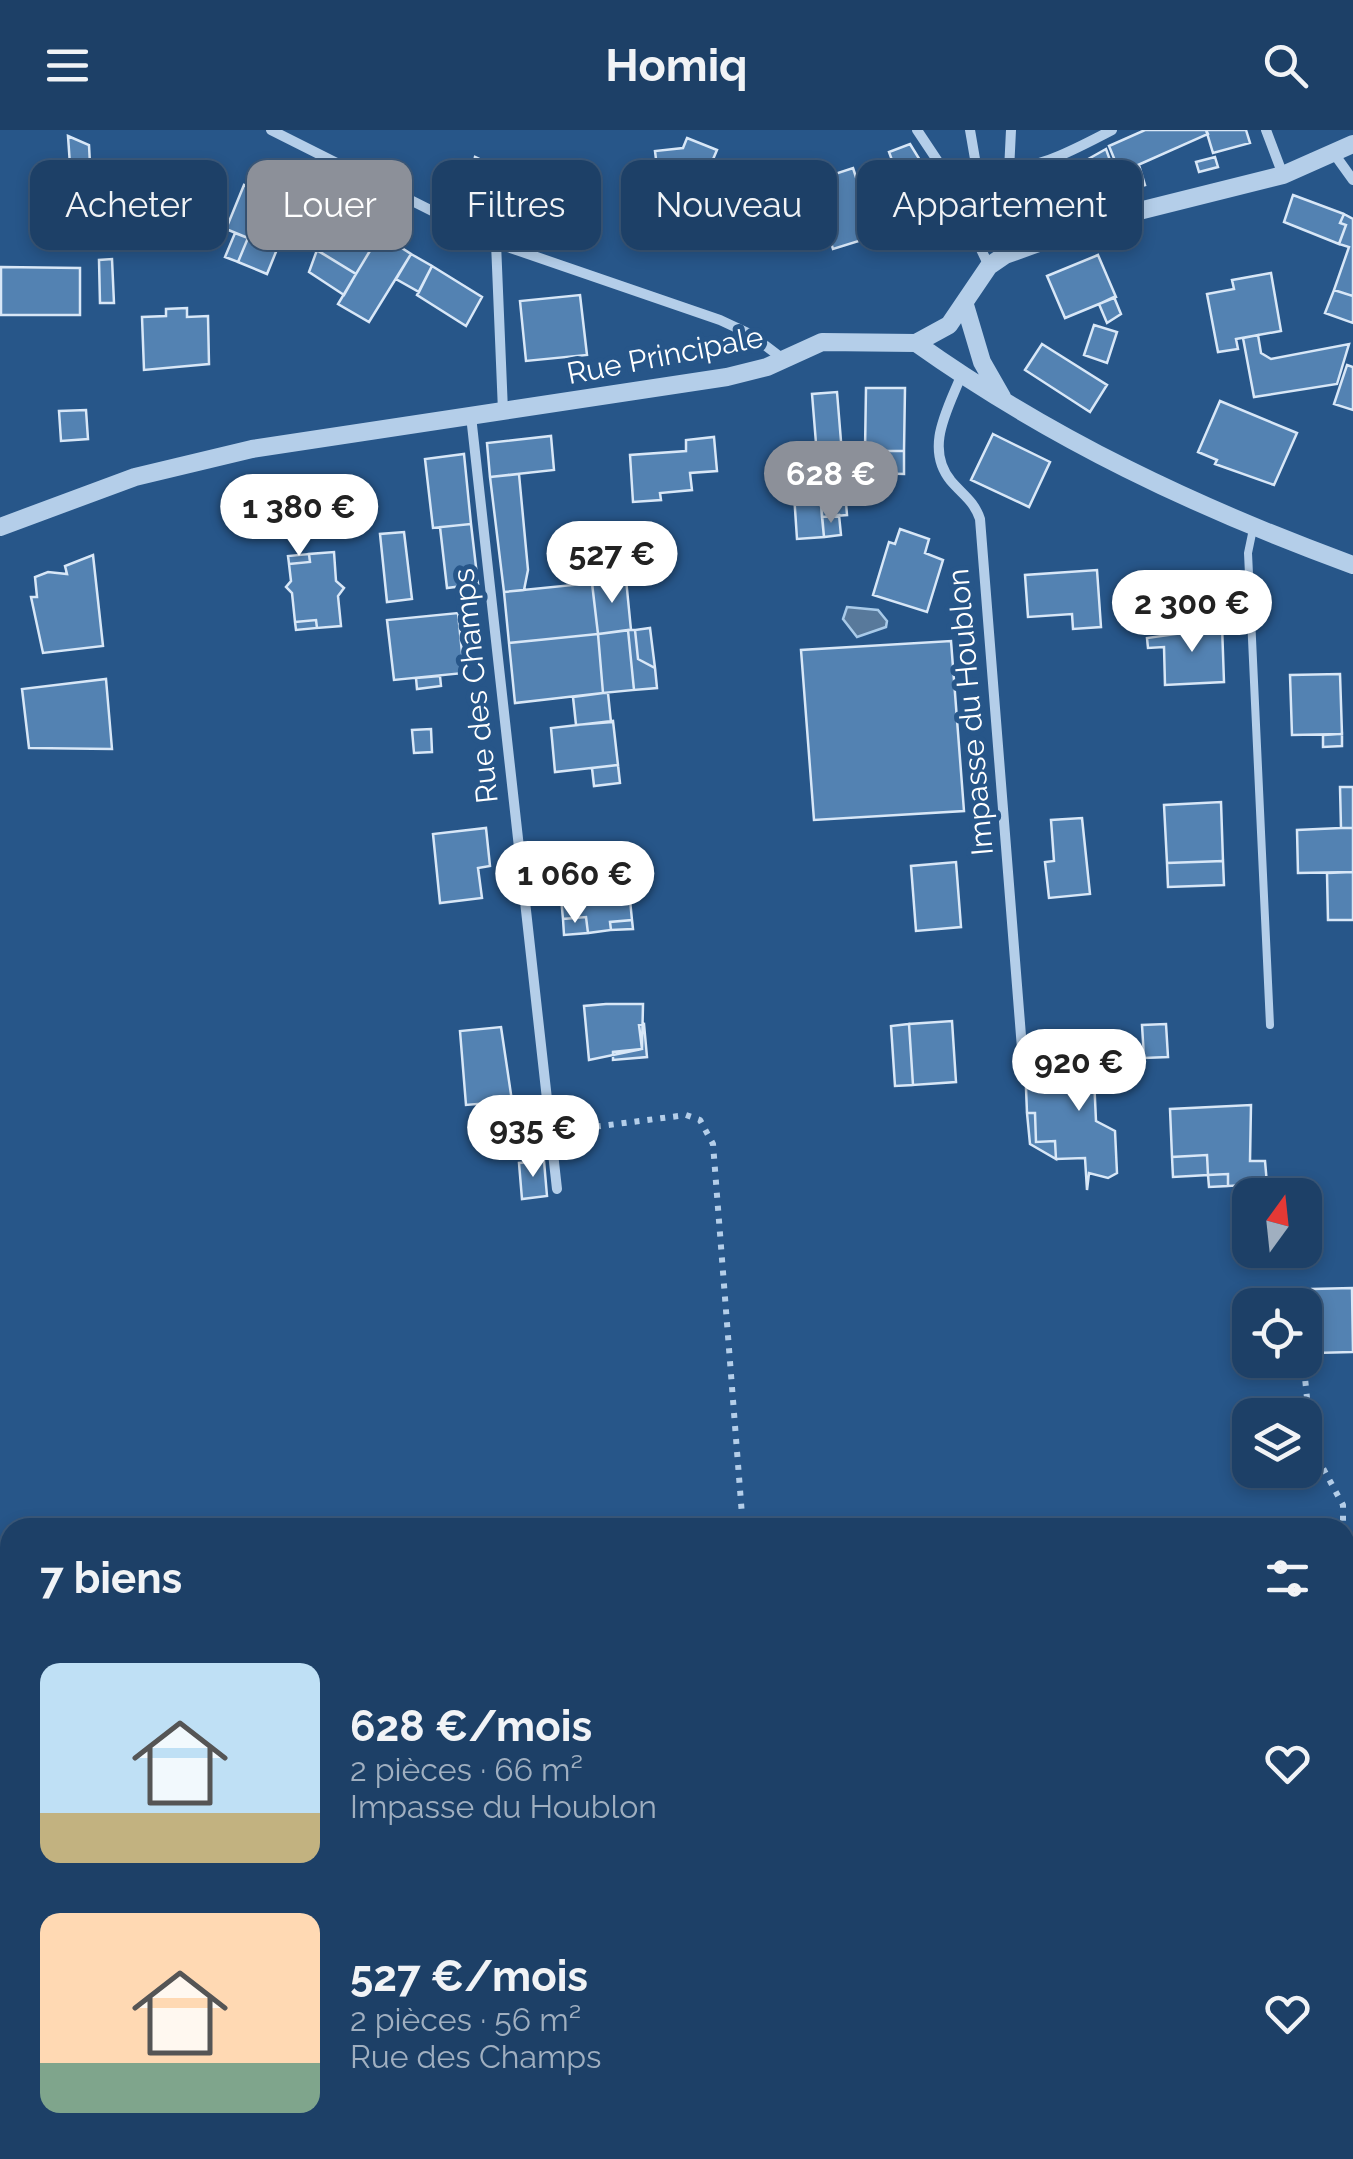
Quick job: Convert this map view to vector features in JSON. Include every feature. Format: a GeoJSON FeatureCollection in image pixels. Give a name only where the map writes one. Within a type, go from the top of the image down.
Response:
{"type":"FeatureCollection","features":[{"type":"Feature","properties":{"kind":"street"},"geometry":{"type":"LineString","coordinates":[[271,130],[432,211]]}},
{"type":"Feature","properties":{"kind":"street"},"geometry":{"type":"LineString","coordinates":[[918,130],[937,160]]}},
{"type":"Feature","properties":{"kind":"street"},"geometry":{"type":"LineString","coordinates":[[970,130],[975,160]]}},
{"type":"Feature","properties":{"kind":"street"},"geometry":{"type":"LineString","coordinates":[[1010,160],[1011,130]]}},
{"type":"Feature","properties":{"kind":"street"},"geometry":{"type":"LineString","coordinates":[[1048,160],[1112,130]]}},
{"type":"Feature","properties":{"kind":"street"},"geometry":{"type":"LineString","coordinates":[[1266,130],[1284,176]]}},
{"type":"Feature","properties":{"kind":"street"},"geometry":{"type":"LineString","coordinates":[[1353,144],[1284,176],[1104,220],[1027,245],[988,266],[966,305],[949,325],[916,343],[962,376],[1094,454],[1253,528],[1353,565]]}},
{"type":"Feature","properties":{"kind":"street"},"geometry":{"type":"LineString","coordinates":[[1335,154],[1353,180]]}},
{"type":"Feature","properties":{"kind":"street"},"geometry":{"type":"LineString","coordinates":[[496,250],[502,411]]}},
{"type":"Feature","properties":{"kind":"street"},"geometry":{"type":"LineString","coordinates":[[516,250],[720,320],[750,334],[784,360]]}},
{"type":"Feature","properties":{"kind":"street"},"geometry":{"type":"LineString","coordinates":[[981,250],[988,266]]}},
{"type":"Feature","properties":{"kind":"street"},"geometry":{"type":"LineString","coordinates":[[966,305],[982,362],[1003,398]]}},
{"type":"Feature","properties":{"kind":"street","name":"Rue Principale"},"geometry":{"type":"LineString","coordinates":[[0,527],[135,477],[202,461],[727,377],[784,360],[822,342],[854,340],[900,346],[916,343]]}},
{"type":"Feature","properties":{"kind":"street","name":"Impasse du Houblon"},"geometry":{"type":"LineString","coordinates":[[962,376],[937,446],[943,468],[975,504],[980,519],[1023,1061]]}},
{"type":"Feature","properties":{"kind":"street","name":"Rue des Champs"},"geometry":{"type":"LineString","coordinates":[[471,416],[557,1189]]}},
{"type":"Feature","properties":{"kind":"lane"},"geometry":{"type":"LineString","coordinates":[[1253,528],[1248,553],[1270,1025]]}},
{"type":"Feature","properties":{"kind":"path"},"geometry":{"type":"LineString","coordinates":[[551,1133],[686,1116],[700,1120],[713,1144],[743,1518]]}},
{"type":"Feature","properties":{"kind":"path"},"geometry":{"type":"LineString","coordinates":[[1305,1378],[1312,1448],[1343,1504],[1342,1518]]}},
{"type":"Feature","properties":{"kind":"water"},"geometry":{"type":"Polygon","coordinates":[[[847,607],[878,610],[887,621],[886,627],[857,637],[843,619],[847,607]]]}},
{"type":"Feature","properties":{"kind":"building"},"geometry":{"type":"Polygon","coordinates":[[[1145,130],[1206,130],[1208,134],[1142,163],[1142,160],[1115,160],[1109,146],[1145,130]]]}},
{"type":"Feature","properties":{"kind":"building"},"geometry":{"type":"Polygon","coordinates":[[[1206,130],[1246,130],[1250,143],[1213,153],[1206,130]]]}},
{"type":"Feature","properties":{"kind":"building"},"geometry":{"type":"Polygon","coordinates":[[[68,136],[89,145],[90,160],[70,160],[68,136]]]}},
{"type":"Feature","properties":{"kind":"building"},"geometry":{"type":"Polygon","coordinates":[[[687,138],[717,150],[713,160],[656,160],[655,151],[683,148],[687,138]]]}},
{"type":"Feature","properties":{"kind":"building"},"geometry":{"type":"Polygon","coordinates":[[[910,144],[920,160],[892,160],[889,152],[910,144]]]}},
{"type":"Feature","properties":{"kind":"building"},"geometry":{"type":"Polygon","coordinates":[[[1106,149],[1110,160],[1086,160],[1106,149]]]}},
{"type":"Feature","properties":{"kind":"building"},"geometry":{"type":"Polygon","coordinates":[[[1215,157],[1218,167],[1199,172],[1196,162],[1215,157]]]}},
{"type":"Feature","properties":{"kind":"building"},"geometry":{"type":"Polygon","coordinates":[[[853,168],[857,180],[857,242],[837,248],[837,173],[853,168]]]}},
{"type":"Feature","properties":{"kind":"building"},"geometry":{"type":"Polygon","coordinates":[[[244,185],[247,186],[247,238],[227,227],[244,185]]]}},
{"type":"Feature","properties":{"kind":"building"},"geometry":{"type":"Polygon","coordinates":[[[1293,195],[1344,214],[1340,223],[1346,225],[1339,244],[1284,222],[1293,195]]]}},
{"type":"Feature","properties":{"kind":"building"},"geometry":{"type":"Polygon","coordinates":[[[1344,214],[1353,219],[1353,296],[1334,290],[1349,247],[1339,244],[1346,225],[1340,223],[1344,214]]]}},
{"type":"Feature","properties":{"kind":"building"},"geometry":{"type":"Polygon","coordinates":[[[235,233],[247,238],[238,262],[225,257],[235,233]]]}},
{"type":"Feature","properties":{"kind":"building"},"geometry":{"type":"Polygon","coordinates":[[[247,240],[247,250],[277,250],[267,274],[238,262],[247,240]]]}},
{"type":"Feature","properties":{"kind":"building"},"geometry":{"type":"Polygon","coordinates":[[[317,250],[371,250],[356,274],[317,250]]]}},
{"type":"Feature","properties":{"kind":"building"},"geometry":{"type":"Polygon","coordinates":[[[317,250],[356,274],[344,295],[309,272],[317,250]]]}},
{"type":"Feature","properties":{"kind":"building"},"geometry":{"type":"Polygon","coordinates":[[[370,250],[405,250],[411,254],[369,322],[338,304],[370,250]]]}},
{"type":"Feature","properties":{"kind":"building"},"geometry":{"type":"Polygon","coordinates":[[[411,254],[432,266],[419,292],[396,279],[411,254]]]}},
{"type":"Feature","properties":{"kind":"building"},"geometry":{"type":"Polygon","coordinates":[[[1098,255],[1116,297],[1065,318],[1047,276],[1098,255]]]}},
{"type":"Feature","properties":{"kind":"building"},"geometry":{"type":"Polygon","coordinates":[[[112,259],[114,303],[100,303],[99,260],[112,259]]]}},
{"type":"Feature","properties":{"kind":"building"},"geometry":{"type":"Polygon","coordinates":[[[432,266],[482,297],[466,326],[417,295],[432,266]]]}},
{"type":"Feature","properties":{"kind":"building"},"geometry":{"type":"Polygon","coordinates":[[[1,267],[80,268],[80,315],[1,315],[1,267]]]}},
{"type":"Feature","properties":{"kind":"building"},"geometry":{"type":"Polygon","coordinates":[[[1271,273],[1281,331],[1236,339],[1238,349],[1218,352],[1207,294],[1234,289],[1232,280],[1271,273]]]}},
{"type":"Feature","properties":{"kind":"building"},"geometry":{"type":"Polygon","coordinates":[[[1334,290],[1353,296],[1353,323],[1325,313],[1334,290]]]}},
{"type":"Feature","properties":{"kind":"building"},"geometry":{"type":"Polygon","coordinates":[[[580,295],[587,355],[526,361],[520,301],[580,295]]]}},
{"type":"Feature","properties":{"kind":"building"},"geometry":{"type":"Polygon","coordinates":[[[1114,297],[1121,314],[1107,323],[1099,304],[1114,297]]]}},
{"type":"Feature","properties":{"kind":"building"},"geometry":{"type":"Polygon","coordinates":[[[187,308],[187,317],[208,316],[209,364],[144,370],[142,317],[166,316],[166,309],[187,308]]]}},
{"type":"Feature","properties":{"kind":"building"},"geometry":{"type":"Polygon","coordinates":[[[1094,325],[1117,332],[1107,363],[1084,355],[1094,325]]]}},
{"type":"Feature","properties":{"kind":"building"},"geometry":{"type":"Polygon","coordinates":[[[1258,335],[1261,353],[1271,359],[1349,344],[1337,384],[1254,397],[1243,338],[1258,335]]]}},
{"type":"Feature","properties":{"kind":"building"},"geometry":{"type":"Polygon","coordinates":[[[1042,344],[1107,385],[1090,412],[1025,370],[1042,344]]]}},
{"type":"Feature","properties":{"kind":"building"},"geometry":{"type":"Polygon","coordinates":[[[1347,365],[1353,367],[1353,410],[1334,404],[1347,365]]]}},
{"type":"Feature","properties":{"kind":"building"},"geometry":{"type":"Polygon","coordinates":[[[866,388],[905,388],[904,451],[865,451],[866,388]]]}},
{"type":"Feature","properties":{"kind":"building"},"geometry":{"type":"Polygon","coordinates":[[[837,392],[847,515],[822,517],[812,394],[837,392]]]}},
{"type":"Feature","properties":{"kind":"building"},"geometry":{"type":"Polygon","coordinates":[[[1220,401],[1297,433],[1274,485],[1215,464],[1217,460],[1198,452],[1220,401]]]}},
{"type":"Feature","properties":{"kind":"building"},"geometry":{"type":"Polygon","coordinates":[[[86,410],[88,439],[61,441],[59,411],[86,410]]]}},
{"type":"Feature","properties":{"kind":"building"},"geometry":{"type":"Polygon","coordinates":[[[993,434],[1050,462],[1029,507],[971,480],[993,434]]]}},
{"type":"Feature","properties":{"kind":"building"},"geometry":{"type":"Polygon","coordinates":[[[551,436],[554,470],[490,477],[487,443],[551,436]]]}},
{"type":"Feature","properties":{"kind":"building"},"geometry":{"type":"Polygon","coordinates":[[[714,437],[717,471],[690,473],[692,490],[660,493],[661,500],[633,502],[630,455],[686,451],[686,440],[714,437]]]}},
{"type":"Feature","properties":{"kind":"building"},"geometry":{"type":"Polygon","coordinates":[[[870,451],[904,451],[904,474],[870,473],[870,451]]]}},
{"type":"Feature","properties":{"kind":"building"},"geometry":{"type":"Polygon","coordinates":[[[464,454],[471,524],[433,528],[425,459],[464,454]]]}},
{"type":"Feature","properties":{"kind":"building"},"geometry":{"type":"Polygon","coordinates":[[[519,474],[528,570],[524,590],[504,592],[490,477],[519,474]]]}},
{"type":"Feature","properties":{"kind":"building"},"geometry":{"type":"Polygon","coordinates":[[[820,491],[824,537],[797,539],[794,494],[820,491]]]}},
{"type":"Feature","properties":{"kind":"building"},"geometry":{"type":"Polygon","coordinates":[[[839,515],[841,535],[824,537],[822,517],[839,515]]]}},
{"type":"Feature","properties":{"kind":"building"},"geometry":{"type":"Polygon","coordinates":[[[471,524],[478,584],[447,588],[440,527],[471,524]]]}},
{"type":"Feature","properties":{"kind":"building"},"geometry":{"type":"Polygon","coordinates":[[[900,529],[929,539],[925,553],[943,560],[927,612],[873,595],[889,542],[895,544],[900,529]]]}},
{"type":"Feature","properties":{"kind":"building"},"geometry":{"type":"Polygon","coordinates":[[[404,532],[412,599],[387,602],[380,534],[404,532]]]}},
{"type":"Feature","properties":{"kind":"building"},"geometry":{"type":"Polygon","coordinates":[[[334,552],[336,581],[344,588],[338,596],[341,626],[317,628],[316,620],[295,622],[292,593],[286,587],[291,581],[289,564],[310,562],[309,554],[334,552]]]}},
{"type":"Feature","properties":{"kind":"building"},"geometry":{"type":"Polygon","coordinates":[[[309,554],[310,562],[289,564],[288,556],[309,554]]]}},
{"type":"Feature","properties":{"kind":"building"},"geometry":{"type":"Polygon","coordinates":[[[93,555],[103,646],[43,653],[31,597],[37,597],[35,577],[48,572],[67,574],[65,566],[93,555]]]}},
{"type":"Feature","properties":{"kind":"building"},"geometry":{"type":"Polygon","coordinates":[[[1097,570],[1101,627],[1073,629],[1072,614],[1028,617],[1025,575],[1097,570]]]}},
{"type":"Feature","properties":{"kind":"building"},"geometry":{"type":"Polygon","coordinates":[[[626,579],[631,630],[598,634],[592,583],[626,579]]]}},
{"type":"Feature","properties":{"kind":"building"},"geometry":{"type":"Polygon","coordinates":[[[592,583],[598,634],[509,643],[504,592],[592,583]]]}},
{"type":"Feature","properties":{"kind":"building"},"geometry":{"type":"Polygon","coordinates":[[[458,613],[464,673],[394,680],[387,620],[458,613]]]}},
{"type":"Feature","properties":{"kind":"building"},"geometry":{"type":"Polygon","coordinates":[[[316,620],[317,628],[296,630],[295,622],[316,620]]]}},
{"type":"Feature","properties":{"kind":"building"},"geometry":{"type":"Polygon","coordinates":[[[1222,625],[1224,682],[1165,685],[1164,647],[1148,648],[1147,638],[1183,633],[1183,627],[1222,625]]]}},
{"type":"Feature","properties":{"kind":"building"},"geometry":{"type":"Polygon","coordinates":[[[650,628],[655,668],[638,659],[635,630],[650,628]]]}},
{"type":"Feature","properties":{"kind":"building"},"geometry":{"type":"Polygon","coordinates":[[[628,630],[635,630],[638,659],[655,668],[657,688],[634,690],[628,630]]]}},
{"type":"Feature","properties":{"kind":"building"},"geometry":{"type":"Polygon","coordinates":[[[628,630],[634,690],[603,693],[598,634],[628,630]]]}},
{"type":"Feature","properties":{"kind":"building"},"geometry":{"type":"Polygon","coordinates":[[[598,634],[603,693],[515,703],[509,643],[598,634]]]}},
{"type":"Feature","properties":{"kind":"building"},"geometry":{"type":"Polygon","coordinates":[[[951,641],[964,811],[814,820],[801,650],[951,641]]]}},
{"type":"Feature","properties":{"kind":"building"},"geometry":{"type":"Polygon","coordinates":[[[1340,674],[1342,734],[1292,735],[1290,675],[1340,674]]]}},
{"type":"Feature","properties":{"kind":"building"},"geometry":{"type":"Polygon","coordinates":[[[440,676],[441,686],[417,689],[416,678],[440,676]]]}},
{"type":"Feature","properties":{"kind":"building"},"geometry":{"type":"Polygon","coordinates":[[[106,679],[112,749],[29,748],[22,689],[106,679]]]}},
{"type":"Feature","properties":{"kind":"building"},"geometry":{"type":"Polygon","coordinates":[[[608,693],[611,722],[576,725],[573,697],[608,693]]]}},
{"type":"Feature","properties":{"kind":"building"},"geometry":{"type":"Polygon","coordinates":[[[613,721],[618,765],[555,772],[551,728],[613,721]]]}},
{"type":"Feature","properties":{"kind":"building"},"geometry":{"type":"Polygon","coordinates":[[[431,729],[432,752],[414,753],[412,730],[431,729]]]}},
{"type":"Feature","properties":{"kind":"building"},"geometry":{"type":"Polygon","coordinates":[[[1342,734],[1342,746],[1323,747],[1323,735],[1342,734]]]}},
{"type":"Feature","properties":{"kind":"building"},"geometry":{"type":"Polygon","coordinates":[[[618,765],[620,783],[594,786],[592,768],[618,765]]]}},
{"type":"Feature","properties":{"kind":"building"},"geometry":{"type":"Polygon","coordinates":[[[1340,787],[1353,787],[1353,828],[1341,828],[1340,787]]]}},
{"type":"Feature","properties":{"kind":"building"},"geometry":{"type":"Polygon","coordinates":[[[1221,802],[1223,861],[1167,863],[1164,805],[1221,802]]]}},
{"type":"Feature","properties":{"kind":"building"},"geometry":{"type":"Polygon","coordinates":[[[1082,818],[1090,894],[1049,898],[1045,862],[1054,861],[1051,820],[1082,818]]]}},
{"type":"Feature","properties":{"kind":"building"},"geometry":{"type":"Polygon","coordinates":[[[486,828],[490,866],[478,868],[482,898],[440,903],[433,834],[486,828]]]}},
{"type":"Feature","properties":{"kind":"building"},"geometry":{"type":"Polygon","coordinates":[[[1353,828],[1353,872],[1298,873],[1297,830],[1353,828]]]}},
{"type":"Feature","properties":{"kind":"building"},"geometry":{"type":"Polygon","coordinates":[[[626,860],[632,920],[610,922],[611,930],[588,933],[586,917],[563,919],[560,887],[582,885],[580,864],[626,860]]]}},
{"type":"Feature","properties":{"kind":"building"},"geometry":{"type":"Polygon","coordinates":[[[1223,861],[1224,885],[1168,887],[1167,863],[1223,861]]]}},
{"type":"Feature","properties":{"kind":"building"},"geometry":{"type":"Polygon","coordinates":[[[956,862],[961,927],[916,931],[911,866],[956,862]]]}},
{"type":"Feature","properties":{"kind":"building"},"geometry":{"type":"Polygon","coordinates":[[[1353,872],[1353,920],[1328,920],[1327,873],[1353,872]]]}},
{"type":"Feature","properties":{"kind":"building"},"geometry":{"type":"Polygon","coordinates":[[[586,917],[588,933],[564,935],[563,919],[586,917]]]}},
{"type":"Feature","properties":{"kind":"building"},"geometry":{"type":"Polygon","coordinates":[[[632,920],[633,929],[611,930],[610,922],[632,920]]]}},
{"type":"Feature","properties":{"kind":"building"},"geometry":{"type":"Polygon","coordinates":[[[643,1004],[642,1049],[589,1060],[584,1006],[643,1004]]]}},
{"type":"Feature","properties":{"kind":"building"},"geometry":{"type":"Polygon","coordinates":[[[952,1021],[956,1082],[913,1085],[909,1024],[952,1021]]]}},
{"type":"Feature","properties":{"kind":"building"},"geometry":{"type":"Polygon","coordinates":[[[644,1024],[647,1057],[613,1060],[613,1052],[642,1049],[639,1025],[644,1024]]]}},
{"type":"Feature","properties":{"kind":"building"},"geometry":{"type":"Polygon","coordinates":[[[909,1024],[913,1085],[895,1086],[891,1026],[909,1024]]]}},
{"type":"Feature","properties":{"kind":"building"},"geometry":{"type":"Polygon","coordinates":[[[1166,1024],[1168,1057],[1144,1058],[1142,1025],[1166,1024]]]}},
{"type":"Feature","properties":{"kind":"building"},"geometry":{"type":"Polygon","coordinates":[[[501,1027],[512,1101],[466,1105],[460,1031],[501,1027]]]}},
{"type":"Feature","properties":{"kind":"building"},"geometry":{"type":"Polygon","coordinates":[[[1120,1047],[1122,1084],[1105,1084],[1094,1078],[1096,1121],[1115,1131],[1117,1173],[1108,1178],[1089,1173],[1087,1190],[1085,1158],[1056,1159],[1055,1141],[1036,1142],[1035,1113],[1027,1113],[1026,1088],[1082,1085],[1080,1049],[1120,1047]]]}},
{"type":"Feature","properties":{"kind":"building"},"geometry":{"type":"Polygon","coordinates":[[[1251,1105],[1250,1161],[1265,1161],[1266,1178],[1232,1178],[1232,1186],[1228,1186],[1228,1174],[1208,1175],[1207,1155],[1172,1157],[1170,1109],[1251,1105]]]}},
{"type":"Feature","properties":{"kind":"building"},"geometry":{"type":"Polygon","coordinates":[[[1027,1113],[1035,1113],[1036,1142],[1055,1141],[1056,1159],[1030,1144],[1027,1113]]]}},
{"type":"Feature","properties":{"kind":"building"},"geometry":{"type":"Polygon","coordinates":[[[1207,1155],[1208,1175],[1173,1177],[1172,1157],[1207,1155]]]}},
{"type":"Feature","properties":{"kind":"building"},"geometry":{"type":"Polygon","coordinates":[[[544,1161],[547,1196],[522,1199],[519,1163],[544,1161]]]}},
{"type":"Feature","properties":{"kind":"building"},"geometry":{"type":"Polygon","coordinates":[[[1228,1174],[1228,1186],[1209,1187],[1208,1175],[1228,1174]]]}},
{"type":"Feature","properties":{"kind":"building"},"geometry":{"type":"Polygon","coordinates":[[[1352,1288],[1353,1352],[1322,1353],[1322,1289],[1352,1288]]]}}]}
